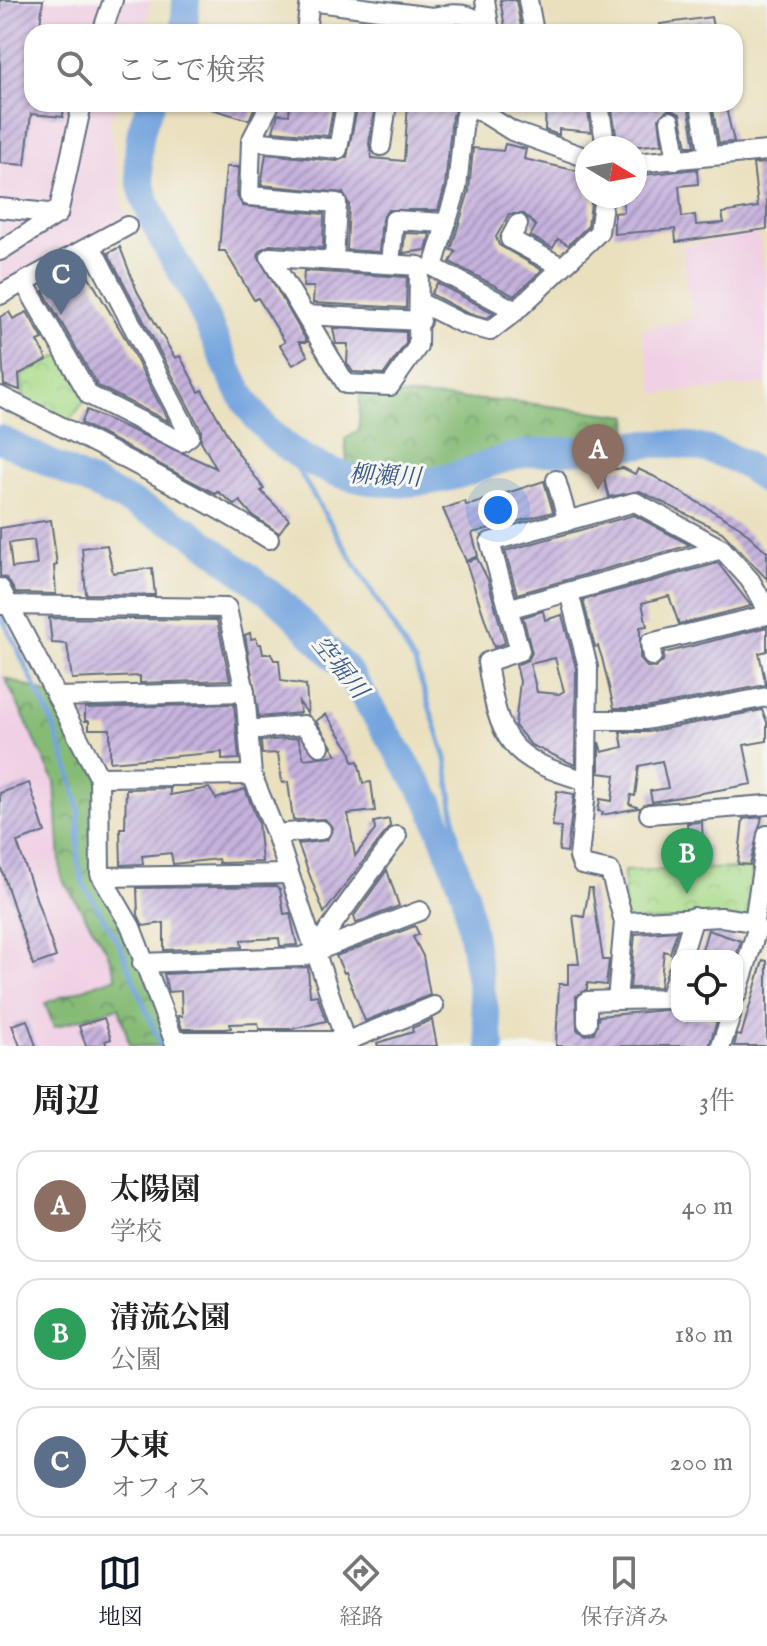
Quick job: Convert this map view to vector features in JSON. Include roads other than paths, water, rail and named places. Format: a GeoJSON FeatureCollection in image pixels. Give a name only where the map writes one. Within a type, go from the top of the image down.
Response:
{"type":"FeatureCollection","features":[{"type":"Feature","properties":{"kind":"street"},"geometry":{"type":"LineString","coordinates":[[105,24],[113,0]]}},
{"type":"Feature","properties":{"kind":"street"},"geometry":{"type":"LineString","coordinates":[[485,0],[489,24]]}},
{"type":"Feature","properties":{"kind":"street"},"geometry":{"type":"LineString","coordinates":[[528,0],[532,24]]}},
{"type":"Feature","properties":{"kind":"street"},"geometry":{"type":"LineString","coordinates":[[307,24],[310,1],[430,24],[463,13],[474,16],[483,24]]}},
{"type":"Feature","properties":{"kind":"street"},"geometry":{"type":"LineString","coordinates":[[0,251],[58,214],[80,112]]}},
{"type":"Feature","properties":{"kind":"street"},"geometry":{"type":"LineString","coordinates":[[266,112],[251,141],[249,196],[337,203],[334,261]]}},
{"type":"Feature","properties":{"kind":"street"},"geometry":{"type":"LineString","coordinates":[[251,141],[338,149],[345,112]]}},
{"type":"Feature","properties":{"kind":"street"},"geometry":{"type":"LineString","coordinates":[[381,146],[386,112]]}},
{"type":"Feature","properties":{"kind":"street"},"geometry":{"type":"LineString","coordinates":[[467,112],[464,118],[457,188],[446,223],[426,267],[418,346],[390,386],[346,384],[270,257],[426,267],[516,311]]}},
{"type":"Feature","properties":{"kind":"street"},"geometry":{"type":"LineString","coordinates":[[482,112],[512,131],[575,154]]}},
{"type":"Feature","properties":{"kind":"street"},"geometry":{"type":"LineString","coordinates":[[602,112],[605,136]]}},
{"type":"Feature","properties":{"kind":"street"},"geometry":{"type":"LineString","coordinates":[[701,112],[709,156]]}},
{"type":"Feature","properties":{"kind":"street"},"geometry":{"type":"LineString","coordinates":[[670,121],[677,160]]}},
{"type":"Feature","properties":{"kind":"street"},"geometry":{"type":"LineString","coordinates":[[647,162],[767,151]]}},
{"type":"Feature","properties":{"kind":"street"},"geometry":{"type":"LineString","coordinates":[[0,208],[58,214]]}},
{"type":"Feature","properties":{"kind":"street"},"geometry":{"type":"LineString","coordinates":[[305,315],[421,312],[490,331],[516,311],[599,232],[602,208]]}},
{"type":"Feature","properties":{"kind":"street"},"geometry":{"type":"LineString","coordinates":[[390,264],[394,220],[446,223]]}},
{"type":"Feature","properties":{"kind":"street"},"geometry":{"type":"LineString","coordinates":[[518,224],[510,239],[562,267]]}},
{"type":"Feature","properties":{"kind":"street"},"geometry":{"type":"LineString","coordinates":[[0,295],[127,226]]}},
{"type":"Feature","properties":{"kind":"street"},"geometry":{"type":"LineString","coordinates":[[24,282],[89,395],[182,442],[190,436],[91,246]]}},
{"type":"Feature","properties":{"kind":"street"},"geometry":{"type":"LineString","coordinates":[[2,401],[186,489],[269,539]]}},
{"type":"Feature","properties":{"kind":"street"},"geometry":{"type":"LineString","coordinates":[[556,480],[568,521]]}},
{"type":"Feature","properties":{"kind":"street"},"geometry":{"type":"LineString","coordinates":[[587,781],[526,757],[510,745],[503,731],[493,702],[487,662],[520,651],[511,608],[490,542],[635,502],[722,549],[750,580],[767,613],[650,643],[652,656]]}},
{"type":"Feature","properties":{"kind":"street"},"geometry":{"type":"LineString","coordinates":[[511,608],[722,549]]}},
{"type":"Feature","properties":{"kind":"street"},"geometry":{"type":"LineString","coordinates":[[569,592],[588,667],[587,781],[579,857],[582,865],[610,871],[624,922],[617,1000]]}},
{"type":"Feature","properties":{"kind":"street"},"geometry":{"type":"LineString","coordinates":[[3,601],[227,608],[245,692],[252,775],[276,834],[347,1044]]}},
{"type":"Feature","properties":{"kind":"street"},"geometry":{"type":"LineString","coordinates":[[3,601],[99,777],[103,877],[131,927],[142,963],[175,1043],[347,1044],[434,1006]]}},
{"type":"Feature","properties":{"kind":"street"},"geometry":{"type":"LineString","coordinates":[[57,697],[245,692]]}},
{"type":"Feature","properties":{"kind":"street"},"geometry":{"type":"LineString","coordinates":[[589,720],[646,720],[767,697]]}},
{"type":"Feature","properties":{"kind":"street"},"geometry":{"type":"LineString","coordinates":[[248,730],[304,725],[320,746]]}},
{"type":"Feature","properties":{"kind":"street"},"geometry":{"type":"LineString","coordinates":[[99,777],[252,775]]}},
{"type":"Feature","properties":{"kind":"street"},"geometry":{"type":"LineString","coordinates":[[649,814],[767,805]]}},
{"type":"Feature","properties":{"kind":"street"},"geometry":{"type":"LineString","coordinates":[[276,834],[321,830]]}},
{"type":"Feature","properties":{"kind":"street"},"geometry":{"type":"LineString","coordinates":[[314,950],[397,836]]}},
{"type":"Feature","properties":{"kind":"street"},"geometry":{"type":"LineString","coordinates":[[743,976],[759,927],[766,843]]}},
{"type":"Feature","properties":{"kind":"street"},"geometry":{"type":"LineString","coordinates":[[103,877],[289,874]]}},
{"type":"Feature","properties":{"kind":"street"},"geometry":{"type":"LineString","coordinates":[[142,963],[301,957],[420,911]]}},
{"type":"Feature","properties":{"kind":"street"},"geometry":{"type":"LineString","coordinates":[[684,950],[694,917]]}},
{"type":"Feature","properties":{"kind":"street"},"geometry":{"type":"LineString","coordinates":[[624,922],[721,917],[759,927]]}},
{"type":"Feature","properties":{"kind":"street"},"geometry":{"type":"LineString","coordinates":[[587,1023],[587,1001],[669,999],[671,992]]}},
{"type":"Feature","properties":{"kind":"street"},"geometry":{"type":"LineString","coordinates":[[721,1046],[729,1022]]}},
{"type":"Feature","properties":{"kind":"waterway","name":"柳瀬川"},"geometry":{"type":"LineString","coordinates":[[184,24],[186,0]]}},
{"type":"Feature","properties":{"kind":"waterway","name":"柳瀬川"},"geometry":{"type":"LineString","coordinates":[[148,112],[138,152],[139,175],[153,219],[197,299],[247,404],[276,438],[297,454],[346,476],[399,483],[454,476],[530,453],[628,445],[678,445],[725,455],[747,466],[767,482]]}},
{"type":"Feature","properties":{"kind":"waterway","name":"空堀川"},"geometry":{"type":"LineString","coordinates":[[0,439],[188,530],[281,602],[347,670],[430,802],[465,893],[491,1046]]}},
{"type":"Feature","properties":{"kind":"waterway"},"geometry":{"type":"LineString","coordinates":[[280,440],[415,663],[446,758],[465,893]]}},
{"type":"Feature","properties":{"kind":"waterway"},"geometry":{"type":"LineString","coordinates":[[0,613],[50,717],[71,776],[79,810],[78,861],[83,883],[120,946],[161,1046]]}},
{"type":"Feature","properties":{"kind":"place","name":"大東"},"geometry":{"type":"Point","coordinates":[61,315]}},
{"type":"Feature","properties":{"kind":"place","name":"太陽園"},"geometry":{"type":"Point","coordinates":[598,490]}},
{"type":"Feature","properties":{"kind":"place","name":"清流公園"},"geometry":{"type":"Point","coordinates":[687,894]}}]}
